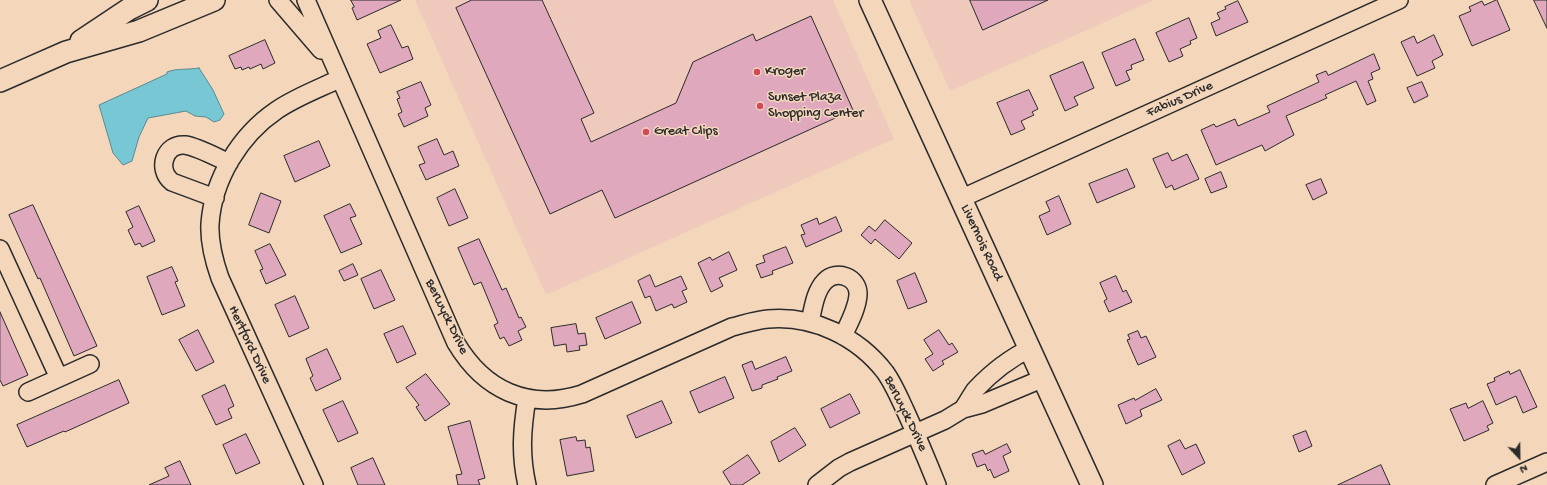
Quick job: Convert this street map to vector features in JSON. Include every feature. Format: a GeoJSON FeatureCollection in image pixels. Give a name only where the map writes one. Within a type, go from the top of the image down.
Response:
{"type":"FeatureCollection","features":[{"type":"Feature","properties":{"kind":"main road"},"geometry":{"type":"LineString","coordinates":[[66,52],[129,9],[147,0]]}},
{"type":"Feature","properties":{"kind":"main road","name":"Livernois Road"},"geometry":{"type":"LineString","coordinates":[[870,0],[960,199],[1031,348],[1092,485]]}},
{"type":"Feature","properties":{"kind":"main road"},"geometry":{"type":"LineString","coordinates":[[0,81],[66,52],[139,31],[210,1]]}},
{"type":"Feature","properties":{"kind":"street","name":"Berwyck Drive"},"geometry":{"type":"LineString","coordinates":[[278,0],[310,36],[336,73]]}},
{"type":"Feature","properties":{"kind":"street","name":"Berwyck Drive"},"geometry":{"type":"LineString","coordinates":[[306,0],[324,40],[336,73],[456,343],[470,364],[489,382],[508,393],[527,398],[542,400],[559,399],[582,394],[732,327],[750,322],[782,318],[810,322],[843,336],[868,354],[886,373],[895,388],[938,485]]}},
{"type":"Feature","properties":{"kind":"street","name":"Fabius Drive"},"geometry":{"type":"LineString","coordinates":[[960,199],[1399,0]]}},
{"type":"Feature","properties":{"kind":"street","name":"Hertford Drive"},"geometry":{"type":"LineString","coordinates":[[312,485],[228,300],[215,264],[210,239],[210,224],[220,181],[243,141],[266,118],[336,73]]}},
{"type":"Feature","properties":{"kind":"street"},"geometry":{"type":"LineString","coordinates":[[215,198],[172,182],[166,178],[164,172],[164,160],[167,154],[172,150],[186,145],[229,163]]}},
{"type":"Feature","properties":{"kind":"street"},"geometry":{"type":"LineString","coordinates":[[0,249],[59,378]]}},
{"type":"Feature","properties":{"kind":"street"},"geometry":{"type":"LineString","coordinates":[[810,322],[821,286],[831,276],[844,275],[855,283],[858,296],[856,306],[843,336]]}},
{"type":"Feature","properties":{"kind":"street"},"geometry":{"type":"LineString","coordinates":[[963,409],[975,391],[987,379],[1010,359],[1031,348]]}},
{"type":"Feature","properties":{"kind":"street"},"geometry":{"type":"LineString","coordinates":[[28,392],[90,364]]}},
{"type":"Feature","properties":{"kind":"street"},"geometry":{"type":"LineString","coordinates":[[817,485],[839,468],[850,462],[916,434],[951,417],[963,409],[982,404],[1044,378]]}},
{"type":"Feature","properties":{"kind":"street"},"geometry":{"type":"LineString","coordinates":[[526,485],[521,443],[527,398]]}},
{"type":"Feature","properties":{"kind":"street"},"geometry":{"type":"LineString","coordinates":[[1495,485],[1547,462]]}},
{"type":"Feature","properties":{"kind":"shaded area"},"geometry":{"type":"Polygon","coordinates":[[[415,0],[833,0],[894,139],[546,295],[415,0]]]}},
{"type":"Feature","properties":{"kind":"shaded area"},"geometry":{"type":"Polygon","coordinates":[[[909,0],[1154,0],[950,91],[909,0]]]}},
{"type":"Feature","properties":{"kind":"water"},"geometry":{"type":"Polygon","coordinates":[[[199,68],[213,90],[224,114],[220,120],[214,122],[206,117],[195,116],[186,111],[148,118],[139,137],[132,161],[123,165],[113,153],[99,105],[167,74],[167,72],[199,68]]]}},
{"type":"Feature","properties":{"kind":"building"},"geometry":{"type":"Polygon","coordinates":[[[351,0],[401,0],[357,20],[352,8],[354,7],[351,0]]]}},
{"type":"Feature","properties":{"kind":"building","name":"Sunset Plaza Shopping Center"},"geometry":{"type":"Polygon","coordinates":[[[472,0],[542,0],[594,113],[581,119],[591,142],[676,103],[693,62],[753,34],[756,41],[811,16],[853,110],[615,218],[602,190],[550,214],[456,8],[472,0]]]}},
{"type":"Feature","properties":{"kind":"building"},"geometry":{"type":"Polygon","coordinates":[[[970,0],[1048,0],[983,30],[970,0]]]}},
{"type":"Feature","properties":{"kind":"building"},"geometry":{"type":"Polygon","coordinates":[[[1497,0],[1510,30],[1472,46],[1459,16],[1471,11],[1469,7],[1482,1],[1484,5],[1497,0]]]}},
{"type":"Feature","properties":{"kind":"building"},"geometry":{"type":"Polygon","coordinates":[[[1534,0],[1547,0],[1547,28],[1534,0]]]}},
{"type":"Feature","properties":{"kind":"building"},"geometry":{"type":"Polygon","coordinates":[[[1238,1],[1248,22],[1216,36],[1211,23],[1220,19],[1217,13],[1226,9],[1225,7],[1238,1]]]}},
{"type":"Feature","properties":{"kind":"building"},"geometry":{"type":"Polygon","coordinates":[[[1189,18],[1197,38],[1190,41],[1191,44],[1180,49],[1183,56],[1169,62],[1156,33],[1189,18]]]}},
{"type":"Feature","properties":{"kind":"building"},"geometry":{"type":"Polygon","coordinates":[[[391,25],[402,48],[408,46],[413,59],[380,73],[367,44],[381,38],[378,31],[391,25]]]}},
{"type":"Feature","properties":{"kind":"building"},"geometry":{"type":"Polygon","coordinates":[[[1434,35],[1443,55],[1432,61],[1435,68],[1417,76],[1401,42],[1414,36],[1417,43],[1434,35]]]}},
{"type":"Feature","properties":{"kind":"building"},"geometry":{"type":"Polygon","coordinates":[[[1135,39],[1144,60],[1131,65],[1132,69],[1126,71],[1130,80],[1116,86],[1102,53],[1135,39]]]}},
{"type":"Feature","properties":{"kind":"building"},"geometry":{"type":"Polygon","coordinates":[[[265,40],[275,63],[263,69],[261,64],[250,69],[249,67],[242,70],[241,67],[235,69],[229,56],[265,40]]]}},
{"type":"Feature","properties":{"kind":"building"},"geometry":{"type":"Polygon","coordinates":[[[1374,54],[1380,69],[1371,73],[1373,79],[1368,81],[1376,101],[1367,105],[1356,81],[1325,95],[1327,98],[1286,116],[1294,135],[1265,151],[1262,145],[1216,165],[1201,130],[1214,124],[1216,127],[1235,119],[1238,126],[1270,112],[1267,106],[1319,82],[1316,75],[1326,71],[1328,75],[1374,54]]]}},
{"type":"Feature","properties":{"kind":"building"},"geometry":{"type":"Polygon","coordinates":[[[1083,62],[1094,88],[1074,97],[1078,105],[1065,111],[1050,76],[1083,62]]]}},
{"type":"Feature","properties":{"kind":"building"},"geometry":{"type":"Polygon","coordinates":[[[421,82],[431,105],[425,108],[428,116],[404,127],[398,114],[402,112],[397,99],[400,98],[397,92],[421,82]]]}},
{"type":"Feature","properties":{"kind":"building"},"geometry":{"type":"Polygon","coordinates":[[[1422,82],[1428,96],[1414,103],[1407,88],[1422,82]]]}},
{"type":"Feature","properties":{"kind":"building"},"geometry":{"type":"Polygon","coordinates":[[[1029,90],[1038,109],[1032,112],[1034,115],[1021,121],[1025,129],[1011,135],[997,103],[1029,90]]]}},
{"type":"Feature","properties":{"kind":"building"},"geometry":{"type":"Polygon","coordinates":[[[437,139],[444,155],[453,151],[459,166],[426,180],[419,165],[425,163],[418,147],[437,139]]]}},
{"type":"Feature","properties":{"kind":"building"},"geometry":{"type":"Polygon","coordinates":[[[319,141],[330,166],[295,182],[284,156],[319,141]]]}},
{"type":"Feature","properties":{"kind":"building"},"geometry":{"type":"Polygon","coordinates":[[[1168,153],[1172,161],[1187,154],[1199,179],[1174,190],[1172,185],[1166,188],[1153,159],[1168,153]]]}},
{"type":"Feature","properties":{"kind":"building"},"geometry":{"type":"Polygon","coordinates":[[[1127,169],[1135,187],[1097,203],[1089,184],[1127,169]]]}},
{"type":"Feature","properties":{"kind":"building"},"geometry":{"type":"Polygon","coordinates":[[[1221,172],[1227,187],[1211,193],[1205,179],[1221,172]]]}},
{"type":"Feature","properties":{"kind":"building"},"geometry":{"type":"Polygon","coordinates":[[[1321,179],[1327,193],[1313,200],[1306,185],[1321,179]]]}},
{"type":"Feature","properties":{"kind":"building"},"geometry":{"type":"Polygon","coordinates":[[[455,189],[468,218],[449,226],[437,198],[455,189]]]}},
{"type":"Feature","properties":{"kind":"building"},"geometry":{"type":"Polygon","coordinates":[[[261,193],[281,201],[269,233],[249,225],[261,193]]]}},
{"type":"Feature","properties":{"kind":"building"},"geometry":{"type":"Polygon","coordinates":[[[1059,196],[1071,224],[1047,235],[1039,216],[1050,211],[1046,202],[1059,196]]]}},
{"type":"Feature","properties":{"kind":"building"},"geometry":{"type":"Polygon","coordinates":[[[350,204],[356,216],[350,218],[362,244],[341,253],[324,216],[350,204]]]}},
{"type":"Feature","properties":{"kind":"building"},"geometry":{"type":"Polygon","coordinates":[[[33,205],[97,346],[74,356],[40,278],[38,279],[9,215],[33,205]]]}},
{"type":"Feature","properties":{"kind":"building"},"geometry":{"type":"Polygon","coordinates":[[[139,206],[155,241],[142,247],[140,243],[135,245],[128,230],[133,227],[126,212],[139,206]]]}},
{"type":"Feature","properties":{"kind":"building"},"geometry":{"type":"Polygon","coordinates":[[[836,217],[842,231],[806,247],[801,235],[805,234],[801,225],[817,218],[819,224],[836,217]]]}},
{"type":"Feature","properties":{"kind":"building"},"geometry":{"type":"Polygon","coordinates":[[[885,220],[912,243],[899,259],[875,239],[871,244],[861,235],[869,226],[875,231],[885,220]]]}},
{"type":"Feature","properties":{"kind":"building"},"geometry":{"type":"Polygon","coordinates":[[[479,239],[502,290],[506,288],[519,318],[521,317],[526,327],[518,331],[522,340],[509,346],[504,337],[500,339],[494,325],[498,323],[481,282],[474,285],[458,248],[479,239]]]}},
{"type":"Feature","properties":{"kind":"building"},"geometry":{"type":"Polygon","coordinates":[[[270,244],[286,275],[266,284],[260,270],[263,269],[255,251],[270,244]]]}},
{"type":"Feature","properties":{"kind":"building"},"geometry":{"type":"Polygon","coordinates":[[[786,247],[793,263],[772,271],[773,274],[761,278],[756,265],[765,262],[763,256],[786,247]]]}},
{"type":"Feature","properties":{"kind":"building"},"geometry":{"type":"Polygon","coordinates":[[[729,252],[737,270],[719,278],[723,286],[711,292],[698,263],[710,257],[712,260],[729,252]]]}},
{"type":"Feature","properties":{"kind":"building"},"geometry":{"type":"Polygon","coordinates":[[[353,264],[358,275],[344,281],[339,271],[353,264]]]}},
{"type":"Feature","properties":{"kind":"building"},"geometry":{"type":"Polygon","coordinates":[[[172,267],[178,281],[175,282],[185,306],[162,315],[147,277],[172,267]]]}},
{"type":"Feature","properties":{"kind":"building"},"geometry":{"type":"Polygon","coordinates":[[[381,270],[395,300],[374,309],[361,279],[381,270]]]}},
{"type":"Feature","properties":{"kind":"building"},"geometry":{"type":"Polygon","coordinates":[[[915,273],[927,302],[908,309],[897,281],[915,273]]]}},
{"type":"Feature","properties":{"kind":"building"},"geometry":{"type":"Polygon","coordinates":[[[650,275],[655,287],[681,276],[687,289],[682,291],[687,302],[674,308],[672,304],[656,311],[650,296],[645,298],[638,281],[650,275]]]}},
{"type":"Feature","properties":{"kind":"building"},"geometry":{"type":"Polygon","coordinates":[[[1116,276],[1123,292],[1126,290],[1132,302],[1109,312],[1104,301],[1107,299],[1100,283],[1116,276]]]}},
{"type":"Feature","properties":{"kind":"building"},"geometry":{"type":"Polygon","coordinates":[[[295,296],[309,328],[289,337],[275,305],[295,296]]]}},
{"type":"Feature","properties":{"kind":"building"},"geometry":{"type":"Polygon","coordinates":[[[632,302],[641,323],[605,339],[596,318],[632,302]]]}},
{"type":"Feature","properties":{"kind":"building"},"geometry":{"type":"Polygon","coordinates":[[[0,312],[28,375],[3,386],[0,380],[0,312]]]}},
{"type":"Feature","properties":{"kind":"building"},"geometry":{"type":"Polygon","coordinates":[[[576,324],[578,334],[585,333],[587,345],[579,346],[580,350],[567,352],[566,344],[554,346],[551,328],[576,324]]]}},
{"type":"Feature","properties":{"kind":"building"},"geometry":{"type":"Polygon","coordinates":[[[403,326],[416,354],[397,363],[384,334],[403,326]]]}},
{"type":"Feature","properties":{"kind":"building"},"geometry":{"type":"Polygon","coordinates":[[[198,330],[214,362],[196,371],[179,340],[198,330]]]}},
{"type":"Feature","properties":{"kind":"building"},"geometry":{"type":"Polygon","coordinates":[[[939,330],[949,345],[952,343],[958,352],[942,361],[944,364],[933,371],[925,359],[933,354],[924,340],[939,330]]]}},
{"type":"Feature","properties":{"kind":"building"},"geometry":{"type":"Polygon","coordinates":[[[1138,331],[1141,338],[1146,336],[1156,357],[1138,365],[1127,340],[1130,339],[1128,335],[1138,331]]]}},
{"type":"Feature","properties":{"kind":"building"},"geometry":{"type":"Polygon","coordinates":[[[327,349],[341,379],[316,391],[310,378],[313,376],[306,359],[327,349]]]}},
{"type":"Feature","properties":{"kind":"building"},"geometry":{"type":"Polygon","coordinates":[[[786,357],[792,371],[777,377],[778,379],[762,385],[762,388],[752,391],[742,365],[752,361],[755,369],[786,357]]]}},
{"type":"Feature","properties":{"kind":"building"},"geometry":{"type":"Polygon","coordinates":[[[1520,370],[1537,407],[1523,413],[1516,396],[1496,405],[1487,384],[1495,381],[1494,378],[1509,371],[1510,374],[1520,370]]]}},
{"type":"Feature","properties":{"kind":"building"},"geometry":{"type":"Polygon","coordinates":[[[426,374],[450,404],[425,421],[416,407],[419,405],[406,388],[426,374]]]}},
{"type":"Feature","properties":{"kind":"building"},"geometry":{"type":"Polygon","coordinates":[[[725,377],[734,398],[699,413],[690,392],[725,377]]]}},
{"type":"Feature","properties":{"kind":"building"},"geometry":{"type":"Polygon","coordinates":[[[119,380],[129,403],[65,432],[64,431],[27,447],[17,425],[119,380]]]}},
{"type":"Feature","properties":{"kind":"building"},"geometry":{"type":"Polygon","coordinates":[[[225,385],[234,406],[228,409],[232,418],[216,425],[202,396],[225,385]]]}},
{"type":"Feature","properties":{"kind":"building"},"geometry":{"type":"Polygon","coordinates":[[[1156,389],[1162,400],[1140,410],[1142,416],[1126,424],[1118,405],[1134,398],[1135,400],[1156,389]]]}},
{"type":"Feature","properties":{"kind":"building"},"geometry":{"type":"Polygon","coordinates":[[[850,394],[860,413],[830,428],[821,409],[850,394]]]}},
{"type":"Feature","properties":{"kind":"building"},"geometry":{"type":"Polygon","coordinates":[[[343,401],[358,433],[338,442],[323,410],[343,401]]]}},
{"type":"Feature","properties":{"kind":"building"},"geometry":{"type":"Polygon","coordinates":[[[662,401],[672,423],[636,438],[627,416],[662,401]]]}},
{"type":"Feature","properties":{"kind":"building"},"geometry":{"type":"Polygon","coordinates":[[[1483,401],[1493,423],[1487,426],[1489,430],[1464,441],[1450,409],[1466,403],[1468,408],[1483,401]]]}},
{"type":"Feature","properties":{"kind":"building"},"geometry":{"type":"Polygon","coordinates":[[[470,421],[485,478],[478,480],[480,485],[458,485],[456,475],[462,474],[448,427],[470,421]]]}},
{"type":"Feature","properties":{"kind":"building"},"geometry":{"type":"Polygon","coordinates":[[[795,428],[806,445],[779,462],[771,442],[795,428]]]}},
{"type":"Feature","properties":{"kind":"building"},"geometry":{"type":"Polygon","coordinates":[[[1306,431],[1312,446],[1299,452],[1293,436],[1306,431]]]}},
{"type":"Feature","properties":{"kind":"building"},"geometry":{"type":"Polygon","coordinates":[[[246,434],[260,463],[236,474],[223,445],[246,434]]]}},
{"type":"Feature","properties":{"kind":"building"},"geometry":{"type":"Polygon","coordinates":[[[576,437],[577,441],[585,440],[586,448],[590,447],[594,471],[567,476],[560,440],[576,437]]]}},
{"type":"Feature","properties":{"kind":"building"},"geometry":{"type":"Polygon","coordinates":[[[1180,440],[1185,449],[1196,444],[1205,463],[1182,475],[1168,446],[1180,440]]]}},
{"type":"Feature","properties":{"kind":"building"},"geometry":{"type":"Polygon","coordinates":[[[1007,444],[1011,452],[1003,456],[1009,471],[994,478],[990,469],[988,471],[985,464],[977,467],[972,454],[983,450],[985,454],[1007,444]]]}},
{"type":"Feature","properties":{"kind":"building"},"geometry":{"type":"Polygon","coordinates":[[[748,455],[760,473],[742,485],[731,485],[723,472],[748,455]]]}},
{"type":"Feature","properties":{"kind":"building"},"geometry":{"type":"Polygon","coordinates":[[[373,458],[385,485],[358,485],[351,468],[373,458]]]}},
{"type":"Feature","properties":{"kind":"building"},"geometry":{"type":"Polygon","coordinates":[[[180,461],[191,485],[149,485],[169,476],[165,468],[180,461]]]}},
{"type":"Feature","properties":{"kind":"building"},"geometry":{"type":"Polygon","coordinates":[[[1381,465],[1390,485],[1338,485],[1381,465]]]}},
{"type":"Feature","properties":{"kind":"place","name":"Kroger"},"geometry":{"type":"Point","coordinates":[757,72]}},
{"type":"Feature","properties":{"kind":"place","name":"Sunset Plaza Shopping Center"},"geometry":{"type":"Point","coordinates":[760,106]}},
{"type":"Feature","properties":{"kind":"place","name":"Great Clips"},"geometry":{"type":"Point","coordinates":[646,132]}}]}
